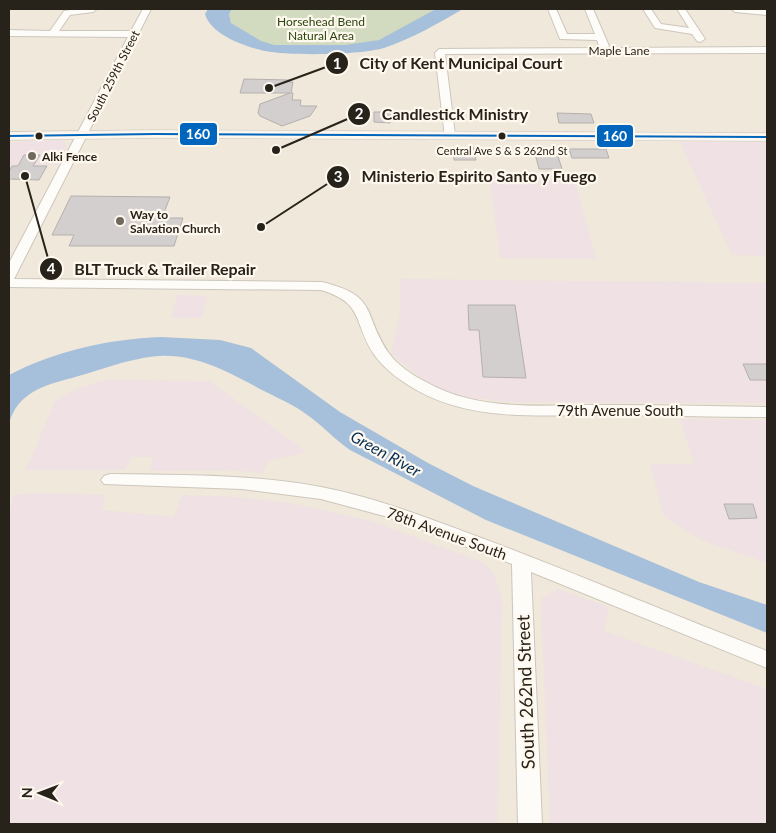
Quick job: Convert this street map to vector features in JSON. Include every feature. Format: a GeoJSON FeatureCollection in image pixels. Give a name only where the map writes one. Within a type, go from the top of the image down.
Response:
{"type":"FeatureCollection","features":[{"type":"Feature","properties":{"kind":"main road"},"geometry":{"type":"LineString","coordinates":[[9,136],[83,134],[767,137]]}},
{"type":"Feature","properties":{"kind":"street"},"geometry":{"type":"LineString","coordinates":[[52,33],[66,13],[93,9]]}},
{"type":"Feature","properties":{"kind":"street","name":"South 259th Street"},"geometry":{"type":"LineString","coordinates":[[9,276],[148,9]]}},
{"type":"Feature","properties":{"kind":"street"},"geometry":{"type":"LineString","coordinates":[[552,9],[562,37],[600,37]]}},
{"type":"Feature","properties":{"kind":"street"},"geometry":{"type":"LineString","coordinates":[[589,9],[606,50]]}},
{"type":"Feature","properties":{"kind":"street"},"geometry":{"type":"LineString","coordinates":[[647,9],[658,26],[696,32]]}},
{"type":"Feature","properties":{"kind":"street"},"geometry":{"type":"LineString","coordinates":[[681,9],[706,50]]}},
{"type":"Feature","properties":{"kind":"street"},"geometry":{"type":"LineString","coordinates":[[735,9],[767,12]]}},
{"type":"Feature","properties":{"kind":"street"},"geometry":{"type":"LineString","coordinates":[[9,33],[134,34]]}},
{"type":"Feature","properties":{"kind":"street","name":"Maple Lane"},"geometry":{"type":"LineString","coordinates":[[449,136],[440,53],[442,51],[767,50]]}},
{"type":"Feature","properties":{"kind":"street","name":"79th Avenue South"},"geometry":{"type":"LineString","coordinates":[[9,283],[313,285],[340,291],[355,301],[366,316],[376,345],[382,355],[411,379],[439,395],[473,405],[528,410],[767,412]]}},
{"type":"Feature","properties":{"kind":"street","name":"78th Avenue South"},"geometry":{"type":"LineString","coordinates":[[110,480],[250,483],[323,494],[375,507],[521,559],[767,660]]}},
{"type":"Feature","properties":{"kind":"street","name":"South 262nd Street"},"geometry":{"type":"LineString","coordinates":[[521,559],[530,824]]}},
{"type":"Feature","properties":{"kind":"shaded area"},"geometry":{"type":"Polygon","coordinates":[[[62,140],[66,145],[66,150],[58,165],[9,165],[9,142],[62,140]]]}},
{"type":"Feature","properties":{"kind":"shaded area"},"geometry":{"type":"Polygon","coordinates":[[[680,142],[767,142],[767,256],[732,255],[680,142]]]}},
{"type":"Feature","properties":{"kind":"shaded area"},"geometry":{"type":"Polygon","coordinates":[[[489,173],[573,174],[596,259],[500,258],[489,173]]]}},
{"type":"Feature","properties":{"kind":"shaded area"},"geometry":{"type":"Polygon","coordinates":[[[400,279],[767,283],[767,403],[509,402],[466,397],[444,391],[424,380],[391,354],[400,314],[400,279]]]}},
{"type":"Feature","properties":{"kind":"shaded area"},"geometry":{"type":"Polygon","coordinates":[[[178,295],[207,296],[201,318],[171,318],[178,295]]]}},
{"type":"Feature","properties":{"kind":"shaded area"},"geometry":{"type":"Polygon","coordinates":[[[104,380],[209,381],[307,452],[268,461],[262,473],[232,470],[150,471],[153,457],[132,457],[125,470],[26,470],[55,401],[73,390],[104,380]]]}},
{"type":"Feature","properties":{"kind":"shaded area"},"geometry":{"type":"Polygon","coordinates":[[[680,419],[767,420],[767,563],[703,541],[664,516],[650,464],[694,464],[680,419]]]}},
{"type":"Feature","properties":{"kind":"shaded area"},"geometry":{"type":"Polygon","coordinates":[[[39,493],[105,495],[102,510],[174,517],[182,495],[236,497],[296,504],[371,521],[484,563],[494,574],[502,598],[497,824],[9,824],[9,516],[14,495],[39,493]]]}},
{"type":"Feature","properties":{"kind":"shaded area"},"geometry":{"type":"Polygon","coordinates":[[[558,589],[609,607],[604,631],[767,689],[767,824],[550,824],[541,599],[558,589]]]}},
{"type":"Feature","properties":{"kind":"green space","name":"Horsehead Bend Natural Area"},"geometry":{"type":"Polygon","coordinates":[[[232,9],[436,9],[401,30],[379,40],[342,46],[281,47],[250,36],[231,23],[229,14],[232,9]]]}},
{"type":"Feature","properties":{"kind":"water"},"geometry":{"type":"Polygon","coordinates":[[[208,9],[232,9],[229,14],[231,23],[261,41],[274,45],[345,45],[379,40],[436,9],[463,9],[415,35],[384,48],[359,52],[307,54],[265,51],[230,39],[214,28],[205,14],[208,9]]]}},
{"type":"Feature","properties":{"kind":"water","name":"Green River"},"geometry":{"type":"Polygon","coordinates":[[[161,337],[220,340],[251,348],[340,412],[428,463],[473,486],[699,582],[767,605],[767,633],[486,520],[350,450],[312,418],[292,405],[215,367],[188,358],[174,356],[150,357],[42,387],[18,405],[9,424],[9,375],[45,359],[83,348],[122,340],[161,337]]]}},
{"type":"Feature","properties":{"kind":"building"},"geometry":{"type":"Polygon","coordinates":[[[244,79],[289,80],[289,82],[293,82],[292,100],[301,100],[300,105],[302,106],[317,106],[310,116],[282,126],[260,116],[258,113],[260,104],[290,93],[240,93],[244,79]]]}},
{"type":"Feature","properties":{"kind":"building"},"geometry":{"type":"Polygon","coordinates":[[[374,112],[390,112],[390,123],[374,122],[374,112]]]}},
{"type":"Feature","properties":{"kind":"building"},"geometry":{"type":"Polygon","coordinates":[[[557,113],[591,114],[594,123],[559,123],[557,113]]]}},
{"type":"Feature","properties":{"kind":"building"},"geometry":{"type":"Polygon","coordinates":[[[453,148],[474,148],[476,160],[454,160],[453,148]]]}},
{"type":"Feature","properties":{"kind":"building"},"geometry":{"type":"Polygon","coordinates":[[[569,149],[606,149],[609,158],[572,158],[569,149]]]}},
{"type":"Feature","properties":{"kind":"building"},"geometry":{"type":"Polygon","coordinates":[[[535,153],[557,153],[562,169],[539,169],[535,153]]]}},
{"type":"Feature","properties":{"kind":"building"},"geometry":{"type":"Polygon","coordinates":[[[24,155],[40,155],[33,166],[47,166],[39,180],[9,179],[9,172],[12,166],[18,166],[24,155]]]}},
{"type":"Feature","properties":{"kind":"building","name":"Way to Salvation Church"},"geometry":{"type":"Polygon","coordinates":[[[71,196],[170,197],[162,218],[183,218],[174,246],[69,246],[74,235],[52,235],[71,196]]]}},
{"type":"Feature","properties":{"kind":"building"},"geometry":{"type":"Polygon","coordinates":[[[468,305],[515,305],[526,378],[483,377],[479,330],[469,330],[468,305]]]}},
{"type":"Feature","properties":{"kind":"building"},"geometry":{"type":"Polygon","coordinates":[[[743,364],[767,364],[767,380],[750,380],[743,364]]]}},
{"type":"Feature","properties":{"kind":"building"},"geometry":{"type":"Polygon","coordinates":[[[724,504],[753,504],[757,518],[729,519],[724,504]]]}},
{"type":"Feature","properties":{"kind":"transit line","name":"160"},"geometry":{"type":"LineString","coordinates":[[9,136],[155,134],[767,137]]}},
{"type":"Feature","properties":{"kind":"place","name":"City of Kent Municipal Court"},"geometry":{"type":"Point","coordinates":[269,88]}},
{"type":"Feature","properties":{"kind":"place","name":"Central Ave S & S 262nd St"},"geometry":{"type":"Point","coordinates":[502,136]}},
{"type":"Feature","properties":{"kind":"place","name":"Candlestick Ministry"},"geometry":{"type":"Point","coordinates":[276,150]}},
{"type":"Feature","properties":{"kind":"place","name":"Alki Fence"},"geometry":{"type":"Point","coordinates":[32,156]}},
{"type":"Feature","properties":{"kind":"place","name":"BLT Truck & Trailer Repair"},"geometry":{"type":"Point","coordinates":[25,176]}},
{"type":"Feature","properties":{"kind":"place","name":"Way to Salvation Church"},"geometry":{"type":"Point","coordinates":[120,221]}},
{"type":"Feature","properties":{"kind":"place","name":"Ministerio Espirito Santo y Fuego"},"geometry":{"type":"Point","coordinates":[261,227]}}]}
